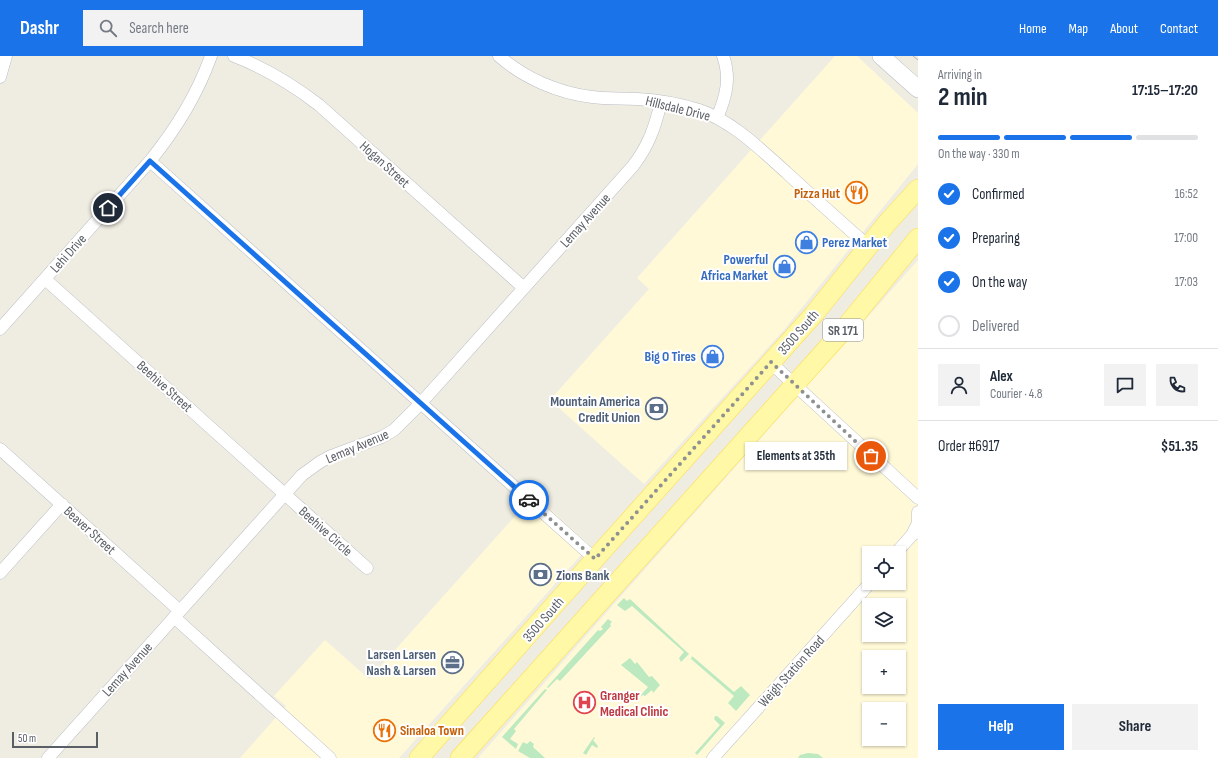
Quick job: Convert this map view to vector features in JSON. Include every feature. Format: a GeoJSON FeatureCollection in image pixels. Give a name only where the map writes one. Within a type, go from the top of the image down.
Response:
{"type":"FeatureCollection","features":[{"type":"Feature","properties":{"kind":"main road"},"geometry":{"type":"LineString","coordinates":[[881,56],[918,89]]}},
{"type":"Feature","properties":{"kind":"main road","name":"3500 South"},"geometry":{"type":"LineString","coordinates":[[420,758],[595,559],[815,313],[887,223],[918,189]]}},
{"type":"Feature","properties":{"kind":"main road","name":"SR 171"},"geometry":{"type":"LineString","coordinates":[[460,758],[840,334],[918,238]]}},
{"type":"Feature","properties":{"kind":"main road"},"geometry":{"type":"LineString","coordinates":[[433,758],[445,744],[465,707]]}},
{"type":"Feature","properties":{"kind":"street"},"geometry":{"type":"LineString","coordinates":[[0,77],[6,56]]}},
{"type":"Feature","properties":{"kind":"street","name":"Lehi Drive"},"geometry":{"type":"LineString","coordinates":[[0,329],[150,161],[175,128],[186,110],[205,72],[211,56]]}},
{"type":"Feature","properties":{"kind":"street","name":"Hogan Street"},"geometry":{"type":"LineString","coordinates":[[234,56],[248,61],[286,82],[319,105],[524,288]]}},
{"type":"Feature","properties":{"kind":"street","name":"Hillsdale Drive"},"geometry":{"type":"LineString","coordinates":[[499,56],[520,72],[540,82],[565,91],[592,97],[639,99],[660,102],[699,110],[717,118],[759,148],[868,246]]}},
{"type":"Feature","properties":{"kind":"street"},"geometry":{"type":"LineString","coordinates":[[717,118],[728,88],[727,70],[723,56]]}},
{"type":"Feature","properties":{"kind":"street","name":"Lemay Avenue"},"geometry":{"type":"LineString","coordinates":[[48,758],[302,475],[320,462],[342,452],[370,443],[394,430],[421,404],[641,155],[652,132],[660,102]]}},
{"type":"Feature","properties":{"kind":"street"},"geometry":{"type":"LineString","coordinates":[[150,161],[595,559]]}},
{"type":"Feature","properties":{"kind":"street","name":"Beehive Street"},"geometry":{"type":"LineString","coordinates":[[45,278],[284,494]]}},
{"type":"Feature","properties":{"kind":"street"},"geometry":{"type":"LineString","coordinates":[[771,362],[916,497],[918,523],[915,534],[903,546]]}},
{"type":"Feature","properties":{"kind":"street","name":"Beaver Street"},"geometry":{"type":"LineString","coordinates":[[0,449],[62,504],[330,758]]}},
{"type":"Feature","properties":{"kind":"street","name":"Beehive Circle"},"geometry":{"type":"LineString","coordinates":[[284,494],[367,568]]}},
{"type":"Feature","properties":{"kind":"street"},"geometry":{"type":"LineString","coordinates":[[0,573],[62,504]]}},
{"type":"Feature","properties":{"kind":"street","name":"Weigh Station Road"},"geometry":{"type":"LineString","coordinates":[[713,758],[864,590]]}},
{"type":"Feature","properties":{"kind":"shaded area"},"geometry":{"type":"Polygon","coordinates":[[[835,56],[857,56],[918,113],[918,164],[783,331],[644,484],[550,400],[649,289],[637,278],[835,56]]]}},
{"type":"Feature","properties":{"kind":"shaded area"},"geometry":{"type":"Polygon","coordinates":[[[918,260],[918,758],[478,758],[918,260]]]}},
{"type":"Feature","properties":{"kind":"shaded area"},"geometry":{"type":"Polygon","coordinates":[[[534,495],[590,545],[399,758],[240,758],[286,706],[274,696],[325,640],[369,679],[534,495]]]}},
{"type":"Feature","properties":{"kind":"green space"},"geometry":{"type":"Polygon","coordinates":[[[624,598],[627,601],[630,599],[689,654],[681,662],[679,658],[684,652],[632,606],[625,611],[617,605],[624,598]]]}},
{"type":"Feature","properties":{"kind":"green space"},"geometry":{"type":"Polygon","coordinates":[[[608,619],[612,622],[610,624],[611,626],[560,681],[557,679],[548,688],[547,687],[598,630],[600,631],[603,629],[601,627],[608,619]]]}},
{"type":"Feature","properties":{"kind":"green space"},"geometry":{"type":"Polygon","coordinates":[[[692,656],[734,692],[741,686],[750,695],[736,711],[728,703],[734,696],[691,659],[692,656]]]}},
{"type":"Feature","properties":{"kind":"green space"},"geometry":{"type":"Polygon","coordinates":[[[630,658],[635,664],[637,662],[649,677],[652,676],[660,685],[653,693],[652,690],[645,696],[643,695],[639,697],[648,687],[621,665],[630,658]]]}},
{"type":"Feature","properties":{"kind":"green space"},"geometry":{"type":"Polygon","coordinates":[[[545,689],[547,690],[514,729],[516,731],[510,739],[518,744],[516,749],[502,737],[545,689]]]}},
{"type":"Feature","properties":{"kind":"green space"},"geometry":{"type":"Polygon","coordinates":[[[715,716],[725,723],[697,755],[695,753],[720,725],[714,719],[715,716]]]}},
{"type":"Feature","properties":{"kind":"green space"},"geometry":{"type":"Polygon","coordinates":[[[594,737],[595,738],[593,740],[598,746],[597,748],[592,745],[586,755],[583,753],[594,737]]]}},
{"type":"Feature","properties":{"kind":"green space"},"geometry":{"type":"Polygon","coordinates":[[[530,741],[534,744],[533,747],[545,758],[530,758],[518,751],[523,742],[527,744],[530,741]]]}},
{"type":"Feature","properties":{"kind":"green space"},"geometry":{"type":"Polygon","coordinates":[[[808,753],[818,754],[823,758],[798,758],[800,755],[808,753]]]}},
{"type":"Feature","properties":{"kind":"tram line"},"geometry":{"type":"LineString","coordinates":[[913,56],[918,60]]}},
{"type":"Feature","properties":{"kind":"way so far"},"geometry":{"type":"LineString","coordinates":[[529,500],[595,559],[771,362],[871,456]]}},
{"type":"Feature","properties":{"kind":"place","name":"Pizza Hut"},"geometry":{"type":"Point","coordinates":[856,193]}},
{"type":"Feature","properties":{"kind":"place","name":"Perez Market"},"geometry":{"type":"Point","coordinates":[807,242]}},
{"type":"Feature","properties":{"kind":"place","name":"Powerful Africa Market"},"geometry":{"type":"Point","coordinates":[784,267]}},
{"type":"Feature","properties":{"kind":"place","name":"Big O Tires"},"geometry":{"type":"Point","coordinates":[712,356]}},
{"type":"Feature","properties":{"kind":"place","name":"Mountain America Credit Union"},"geometry":{"type":"Point","coordinates":[656,409]}},
{"type":"Feature","properties":{"kind":"place","name":"Elements at 35th"},"geometry":{"type":"Point","coordinates":[871,456]}},
{"type":"Feature","properties":{"kind":"place","name":"Zions Bank"},"geometry":{"type":"Point","coordinates":[541,575]}},
{"type":"Feature","properties":{"kind":"place","name":"Larsen Larsen Nash & Larsen"},"geometry":{"type":"Point","coordinates":[452,662]}},
{"type":"Feature","properties":{"kind":"place","name":"Granger Medical Clinic"},"geometry":{"type":"Point","coordinates":[585,703]}},
{"type":"Feature","properties":{"kind":"place","name":"Sinaloa Town"},"geometry":{"type":"Point","coordinates":[384,730]}},
{"type":"Feature","properties":{"kind":"route"},"geometry":{"type":"LineString","coordinates":[[108,208],[150,161],[529,500]]}}]}
